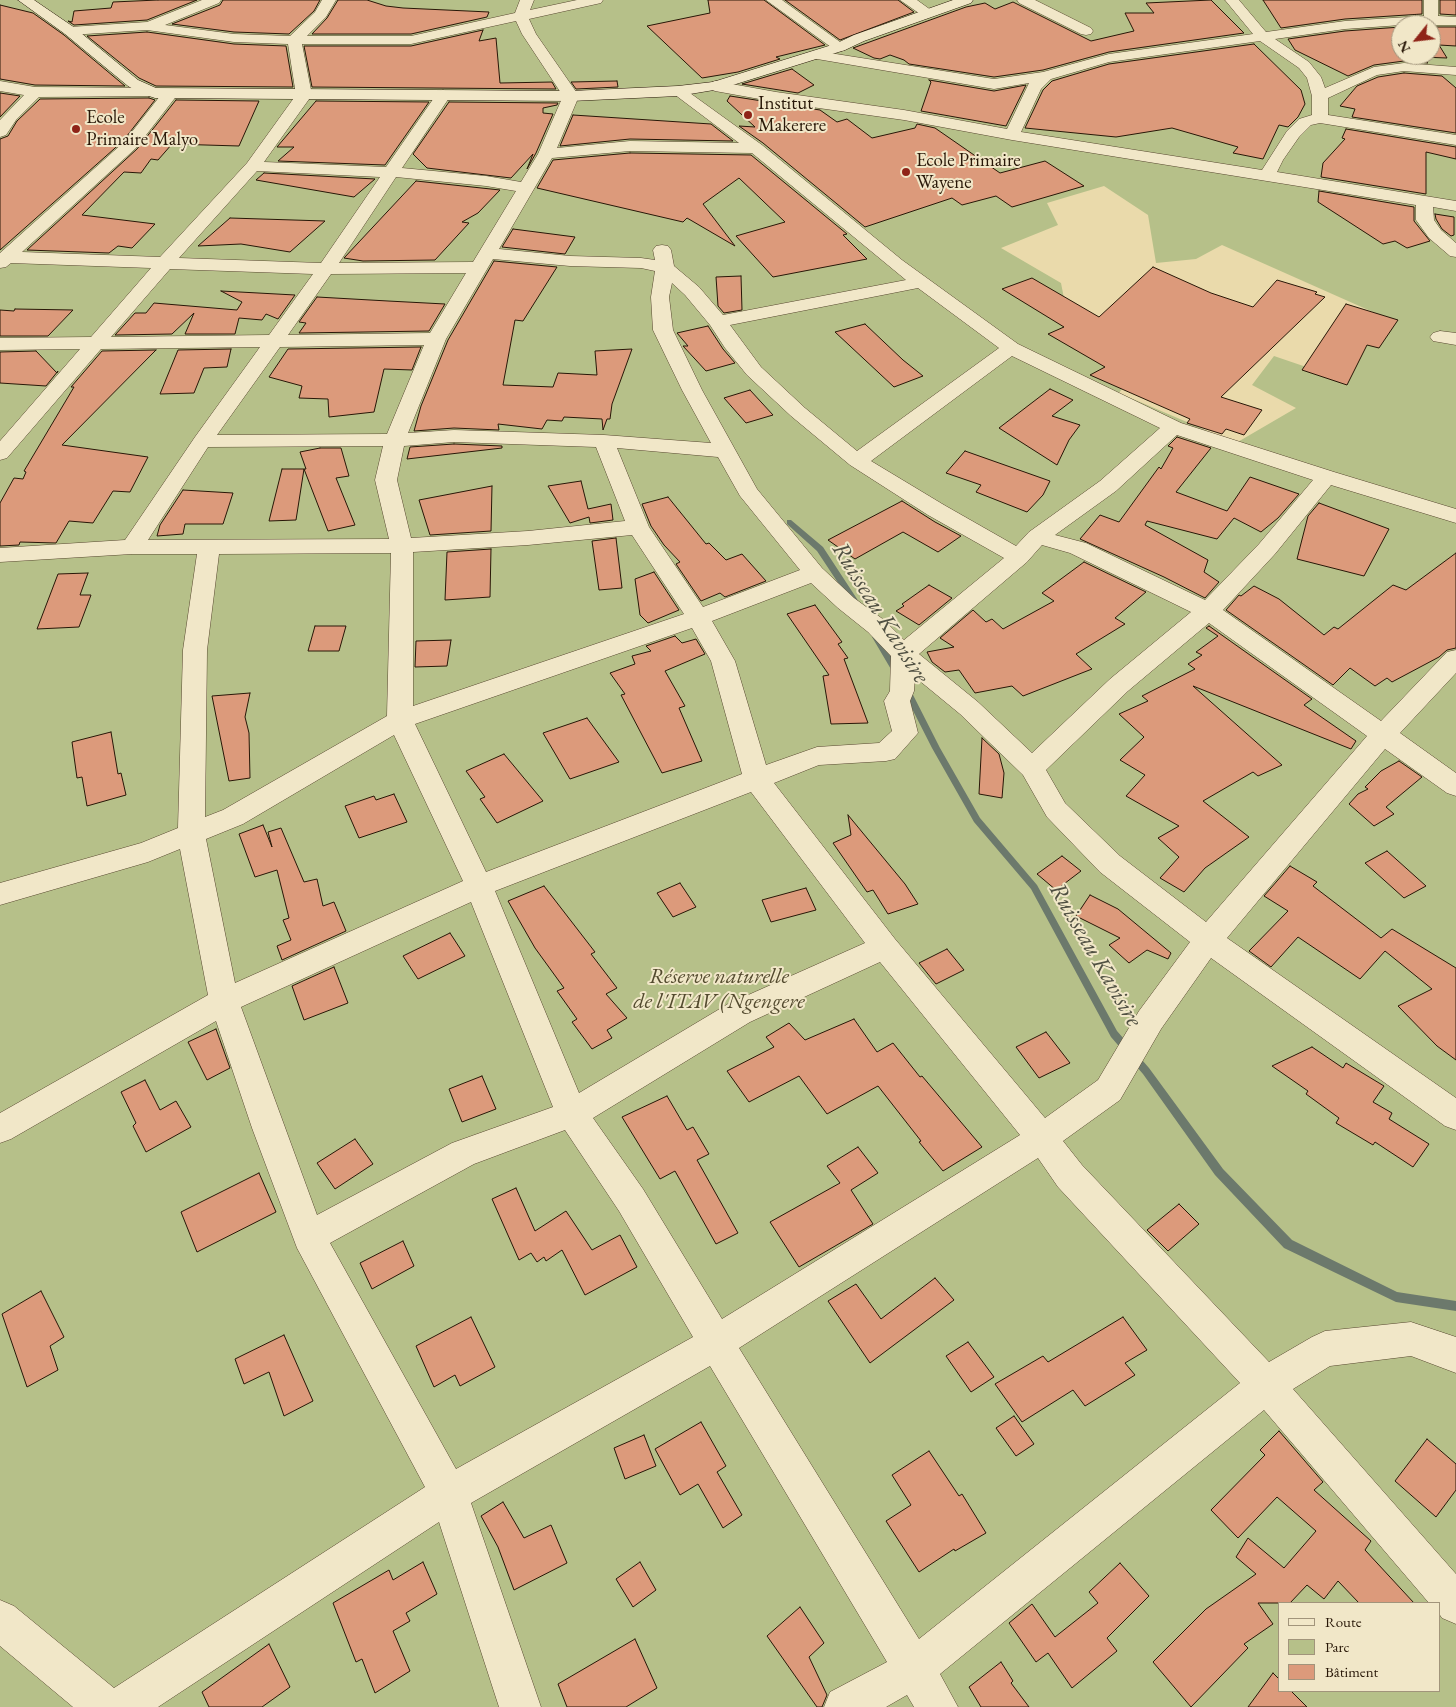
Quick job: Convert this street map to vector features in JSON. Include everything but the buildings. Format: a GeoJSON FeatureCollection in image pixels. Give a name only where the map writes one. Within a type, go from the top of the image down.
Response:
{"type":"FeatureCollection","features":[{"type":"Feature","properties":{"kind":"street"},"geometry":{"type":"LineString","coordinates":[[25,0],[70,31],[133,83],[145,90],[162,93]]}},
{"type":"Feature","properties":{"kind":"street"},"geometry":{"type":"LineString","coordinates":[[147,26],[214,0]]}},
{"type":"Feature","properties":{"kind":"street"},"geometry":{"type":"LineString","coordinates":[[294,40],[321,14],[329,0]]}},
{"type":"Feature","properties":{"kind":"street"},"geometry":{"type":"LineString","coordinates":[[527,0],[520,17],[528,34],[571,96]]}},
{"type":"Feature","properties":{"kind":"street"},"geometry":{"type":"LineString","coordinates":[[70,31],[147,26],[195,34],[294,40],[411,40],[596,0]]}},
{"type":"Feature","properties":{"kind":"street"},"geometry":{"type":"LineString","coordinates":[[773,0],[840,47]]}},
{"type":"Feature","properties":{"kind":"street"},"geometry":{"type":"LineString","coordinates":[[907,0],[928,13]]}},
{"type":"Feature","properties":{"kind":"street"},"geometry":{"type":"LineString","coordinates":[[3,89],[34,92],[443,96],[571,96],[678,91],[715,86],[817,55],[966,0]]}},
{"type":"Feature","properties":{"kind":"street"},"geometry":{"type":"LineString","coordinates":[[1024,0],[1086,30]]}},
{"type":"Feature","properties":{"kind":"street"},"geometry":{"type":"LineString","coordinates":[[1232,0],[1263,37],[1304,65],[1314,77],[1320,96],[1320,118]]}},
{"type":"Feature","properties":{"kind":"street"},"geometry":{"type":"LineString","coordinates":[[1431,0],[1431,15]]}},
{"type":"Feature","properties":{"kind":"street"},"geometry":{"type":"LineString","coordinates":[[1441,20],[1456,21]]}},
{"type":"Feature","properties":{"kind":"street"},"geometry":{"type":"LineString","coordinates":[[817,55],[994,84],[1046,76],[1109,58],[1345,25],[1391,22]]}},
{"type":"Feature","properties":{"kind":"street"},"geometry":{"type":"LineString","coordinates":[[0,454],[7,436],[95,344],[253,166],[304,95],[294,40]]}},
{"type":"Feature","properties":{"kind":"street"},"geometry":{"type":"LineString","coordinates":[[1320,96],[1374,71],[1404,67],[1456,71]]}},
{"type":"Feature","properties":{"kind":"street"},"geometry":{"type":"LineString","coordinates":[[1012,135],[1034,87],[1046,76]]}},
{"type":"Feature","properties":{"kind":"street"},"geometry":{"type":"LineString","coordinates":[[715,86],[776,97],[904,115],[1012,135],[1456,206]]}},
{"type":"Feature","properties":{"kind":"street"},"geometry":{"type":"LineString","coordinates":[[678,91],[756,148],[896,264],[1011,348],[1174,427],[1326,477],[1456,516]]}},
{"type":"Feature","properties":{"kind":"street"},"geometry":{"type":"LineString","coordinates":[[0,132],[10,117],[34,92]]}},
{"type":"Feature","properties":{"kind":"street"},"geometry":{"type":"LineString","coordinates":[[3,260],[130,145],[162,93]]}},
{"type":"Feature","properties":{"kind":"street"},"geometry":{"type":"LineString","coordinates":[[132,548],[202,441],[326,269],[443,96]]}},
{"type":"Feature","properties":{"kind":"street"},"geometry":{"type":"LineString","coordinates":[[571,96],[546,154],[436,339],[395,440],[386,480],[402,546],[400,720],[479,886],[572,1114],[632,1200],[716,1343],[937,1707]]}},
{"type":"Feature","properties":{"kind":"street"},"geometry":{"type":"LineString","coordinates":[[1267,177],[1275,160],[1293,134],[1305,122],[1320,118],[1456,140]]}},
{"type":"Feature","properties":{"kind":"street"},"geometry":{"type":"LineString","coordinates":[[546,154],[630,146],[756,148]]}},
{"type":"Feature","properties":{"kind":"street"},"geometry":{"type":"LineString","coordinates":[[253,166],[390,172],[486,181],[527,188]]}},
{"type":"Feature","properties":{"kind":"street"},"geometry":{"type":"LineString","coordinates":[[1424,202],[1425,220],[1435,234],[1456,252]]}},
{"type":"Feature","properties":{"kind":"street"},"geometry":{"type":"LineString","coordinates":[[3,260],[326,269],[483,260],[641,263],[664,259]]}},
{"type":"Feature","properties":{"kind":"street"},"geometry":{"type":"LineString","coordinates":[[664,259],[718,322],[732,344],[754,371],[798,412],[857,461],[936,510],[1019,557]]}},
{"type":"Feature","properties":{"kind":"street"},"geometry":{"type":"LineString","coordinates":[[664,259],[660,297],[663,330],[692,390],[748,491],[814,573],[846,604],[876,626],[902,672],[969,708],[1032,768],[1056,810],[1110,864],[1208,940],[1456,1116]]}},
{"type":"Feature","properties":{"kind":"street"},"geometry":{"type":"LineString","coordinates":[[718,322],[922,282]]}},
{"type":"Feature","properties":{"kind":"street"},"geometry":{"type":"LineString","coordinates":[[0,344],[436,339]]}},
{"type":"Feature","properties":{"kind":"street"},"geometry":{"type":"LineString","coordinates":[[857,461],[1011,348]]}},
{"type":"Feature","properties":{"kind":"street"},"geometry":{"type":"LineString","coordinates":[[0,1129],[224,1001],[479,886],[817,756],[886,752],[905,732],[897,700],[902,672],[1037,537],[1108,486],[1174,427]]}},
{"type":"Feature","properties":{"kind":"street"},"geometry":{"type":"LineString","coordinates":[[202,441],[395,440],[454,436],[604,441],[726,452]]}},
{"type":"Feature","properties":{"kind":"street"},"geometry":{"type":"LineString","coordinates":[[604,441],[638,526],[698,618],[723,661],[757,780],[885,947],[1042,1138],[1070,1176],[1266,1385],[1456,1604]]}},
{"type":"Feature","properties":{"kind":"street"},"geometry":{"type":"LineString","coordinates":[[1032,768],[1119,685],[1208,611],[1267,549],[1326,477]]}},
{"type":"Feature","properties":{"kind":"street"},"geometry":{"type":"LineString","coordinates":[[0,555],[132,548],[402,546],[528,538],[638,526]]}},
{"type":"Feature","properties":{"kind":"street"},"geometry":{"type":"LineString","coordinates":[[1037,537],[1078,548],[1208,611],[1382,736],[1456,786]]}},
{"type":"Feature","properties":{"kind":"street"},"geometry":{"type":"LineString","coordinates":[[209,547],[196,650],[191,834],[224,1001],[268,1128],[309,1237],[449,1494],[520,1707]]}},
{"type":"Feature","properties":{"kind":"street"},"geometry":{"type":"LineString","coordinates":[[0,894],[148,851],[233,817],[400,720],[698,618],[814,573]]}},
{"type":"Feature","properties":{"kind":"street"},"geometry":{"type":"LineString","coordinates":[[121,1707],[449,1494],[716,1343],[1042,1138],[1108,1090],[1150,1020],[1208,940],[1382,736],[1456,658]]}},
{"type":"Feature","properties":{"kind":"street"},"geometry":{"type":"LineString","coordinates":[[309,1237],[463,1153],[572,1114],[739,1013],[885,947]]}},
{"type":"Feature","properties":{"kind":"street"},"geometry":{"type":"LineString","coordinates":[[846,1707],[914,1669],[1266,1385],[1326,1349],[1411,1339],[1456,1355]]}},
{"type":"Feature","properties":{"kind":"street"},"geometry":{"type":"LineString","coordinates":[[0,1620],[105,1707]]}},
{"type":"Feature","properties":{"kind":"green space","name":"Réserve naturelle de l'ITAV (Ngengere"},"geometry":{"type":"Polygon","coordinates":[[[0,0],[1456,0],[1456,1707],[0,1707],[0,0]],[[1104,186],[1047,203],[1058,225],[1001,248],[1061,283],[1070,329],[1138,368],[1119,393],[1236,443],[1296,408],[1252,385],[1274,356],[1318,371],[1393,321],[1222,245],[1196,259],[1156,263],[1148,215],[1104,186]]]}},
{"type":"Feature","properties":{"kind":"waterway","name":"Ruisseau Kavisire"},"geometry":{"type":"LineString","coordinates":[[789,522],[820,549],[855,602]]}},
{"type":"Feature","properties":{"kind":"waterway","name":"Ruisseau Kavisire"},"geometry":{"type":"LineString","coordinates":[[876,637],[896,671]]}},
{"type":"Feature","properties":{"kind":"waterway","name":"Ruisseau Kavisire"},"geometry":{"type":"LineString","coordinates":[[906,689],[936,748],[977,820],[1034,887],[1114,1034],[1146,1071],[1219,1172],[1288,1244],[1396,1297],[1456,1306]]}},
{"type":"Feature","properties":{"kind":"place","name":"Institut Makerere"},"geometry":{"type":"Point","coordinates":[748,115]}},
{"type":"Feature","properties":{"kind":"place","name":"Ecole Primaire Malyo"},"geometry":{"type":"Point","coordinates":[76,129]}},
{"type":"Feature","properties":{"kind":"place","name":"Ecole Primaire Wayene"},"geometry":{"type":"Point","coordinates":[906,172]}}]}
